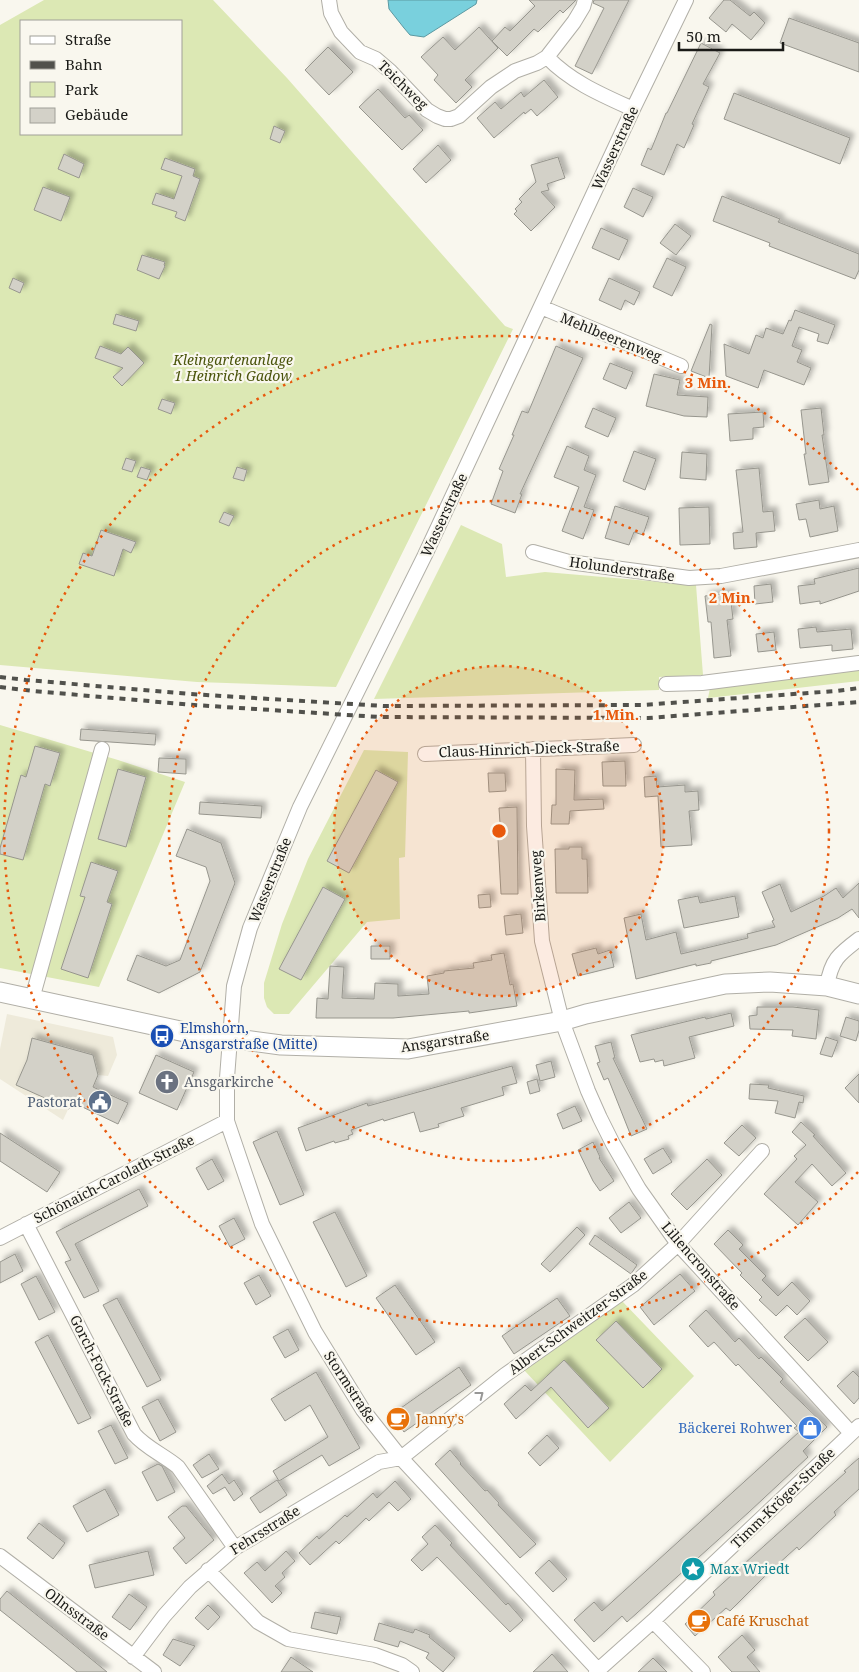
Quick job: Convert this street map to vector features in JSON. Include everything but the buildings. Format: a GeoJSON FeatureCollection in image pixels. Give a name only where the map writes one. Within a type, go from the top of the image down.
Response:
{"type":"FeatureCollection","features":[{"type":"Feature","properties":{"kind":"street","name":"Teichweg"},"geometry":{"type":"LineString","coordinates":[[329,0],[331,13],[341,32],[350,42],[360,52],[376,59],[390,71],[427,110],[445,119],[459,116],[491,87],[514,71],[537,64],[547,57],[574,22],[585,0]]}},
{"type":"Feature","properties":{"kind":"street","name":"Wasserstraße"},"geometry":{"type":"LineString","coordinates":[[230,1038],[234,986],[250,928],[300,807],[425,555],[633,109],[686,0]]}},
{"type":"Feature","properties":{"kind":"street"},"geometry":{"type":"LineString","coordinates":[[547,57],[583,86],[633,109]]}},
{"type":"Feature","properties":{"kind":"street","name":"Mehlbeerenweg"},"geometry":{"type":"LineString","coordinates":[[541,307],[681,366]]}},
{"type":"Feature","properties":{"kind":"street","name":"Holunderstraße"},"geometry":{"type":"LineString","coordinates":[[533,552],[569,562],[689,578],[721,576],[859,550]]}},
{"type":"Feature","properties":{"kind":"street"},"geometry":{"type":"LineString","coordinates":[[666,684],[702,683],[859,663]]}},
{"type":"Feature","properties":{"kind":"street","name":"Claus-Hinrich-Dieck-Straße"},"geometry":{"type":"LineString","coordinates":[[425,754],[634,745]]}},
{"type":"Feature","properties":{"kind":"street"},"geometry":{"type":"LineString","coordinates":[[32,999],[102,748]]}},
{"type":"Feature","properties":{"kind":"street","name":"Birkenweg"},"geometry":{"type":"LineString","coordinates":[[533,749],[534,826],[542,941],[562,1021]]}},
{"type":"Feature","properties":{"kind":"street"},"geometry":{"type":"LineString","coordinates":[[827,986],[830,970],[836,960],[845,949],[859,939]]}},
{"type":"Feature","properties":{"kind":"street","name":"Ansgarstraße"},"geometry":{"type":"LineString","coordinates":[[0,992],[185,1032],[281,1045],[408,1049],[562,1021],[586,1014],[725,984],[770,982],[827,986],[859,994]]}},
{"type":"Feature","properties":{"kind":"street","name":"Liliencronstraße"},"geometry":{"type":"LineString","coordinates":[[562,1021],[588,1091],[613,1144],[639,1189],[678,1244],[855,1429]]}},
{"type":"Feature","properties":{"kind":"street","name":"Stormstraße"},"geometry":{"type":"LineString","coordinates":[[230,1038],[227,1078],[227,1121],[262,1224],[315,1332],[363,1410],[401,1458],[597,1671]]}},
{"type":"Feature","properties":{"kind":"street","name":"Schönaich-Carolath-Straße"},"geometry":{"type":"LineString","coordinates":[[0,1238],[227,1121]]}},
{"type":"Feature","properties":{"kind":"street","name":"Albert-Schweitzer-Straße"},"geometry":{"type":"LineString","coordinates":[[401,1458],[505,1375],[632,1285],[678,1244],[762,1151]]}},
{"type":"Feature","properties":{"kind":"street","name":"Gorch-Fock-Straße"},"geometry":{"type":"LineString","coordinates":[[26,1224],[134,1434],[141,1442],[168,1458],[178,1467],[235,1548]]}},
{"type":"Feature","properties":{"kind":"street","name":"Timm-Kröger-Straße"},"geometry":{"type":"LineString","coordinates":[[597,1671],[653,1621],[855,1429]]}},
{"type":"Feature","properties":{"kind":"street","name":"Fehrsstraße"},"geometry":{"type":"LineString","coordinates":[[133,1657],[164,1616],[208,1570],[235,1548],[379,1462],[401,1458]]}},
{"type":"Feature","properties":{"kind":"street","name":"Ollnsstraße"},"geometry":{"type":"LineString","coordinates":[[0,1556],[154,1672]]}},
{"type":"Feature","properties":{"kind":"street"},"geometry":{"type":"LineString","coordinates":[[208,1570],[258,1622],[288,1639],[375,1655],[412,1672]]}},
{"type":"Feature","properties":{"kind":"street"},"geometry":{"type":"LineString","coordinates":[[653,1621],[703,1672]]}},
{"type":"Feature","properties":{"kind":"shaded area"},"geometry":{"type":"Polygon","coordinates":[[[7,1014],[113,1037],[117,1055],[108,1076],[98,1075],[93,1087],[81,1082],[63,1120],[0,1079],[0,1049],[7,1014]]]}},
{"type":"Feature","properties":{"kind":"green space","name":"Kleingartenanlage 1 Heinrich Gadow"},"geometry":{"type":"Polygon","coordinates":[[[44,0],[213,0],[287,78],[505,326],[513,329],[336,687],[197,682],[0,665],[0,25],[44,0]]]}},
{"type":"Feature","properties":{"kind":"green space"},"geometry":{"type":"Polygon","coordinates":[[[461,525],[502,544],[506,577],[545,572],[696,585],[703,675],[659,677],[659,690],[374,699],[461,525]]]}},
{"type":"Feature","properties":{"kind":"green space"},"geometry":{"type":"Polygon","coordinates":[[[859,670],[859,681],[708,698],[710,688],[859,670]]]}},
{"type":"Feature","properties":{"kind":"green space"},"geometry":{"type":"Polygon","coordinates":[[[0,725],[185,782],[99,987],[0,968],[0,725]]]}},
{"type":"Feature","properties":{"kind":"green space"},"geometry":{"type":"Polygon","coordinates":[[[364,750],[408,752],[405,857],[399,858],[400,919],[367,922],[289,1014],[274,1014],[267,1007],[264,998],[264,983],[282,924],[308,859],[364,750]]]}},
{"type":"Feature","properties":{"kind":"green space"},"geometry":{"type":"Polygon","coordinates":[[[622,1301],[694,1376],[610,1462],[524,1370],[622,1301]]]}},
{"type":"Feature","properties":{"kind":"water"},"geometry":{"type":"Polygon","coordinates":[[[388,0],[477,0],[476,4],[424,37],[410,35],[389,9],[388,0]]]}},
{"type":"Feature","properties":{"kind":"railway"},"geometry":{"type":"LineString","coordinates":[[0,677],[191,694],[383,706],[642,705],[859,688]]}},
{"type":"Feature","properties":{"kind":"railway"},"geometry":{"type":"LineString","coordinates":[[0,687],[194,705],[379,717],[648,718],[859,702]]}},
{"type":"Feature","properties":{"kind":"place","name":"Elmshorn, Ansgarstraße (Mitte)"},"geometry":{"type":"Point","coordinates":[162,1036]}},
{"type":"Feature","properties":{"kind":"place","name":"Ansgarkirche"},"geometry":{"type":"Point","coordinates":[167,1082]}},
{"type":"Feature","properties":{"kind":"place","name":"Pastorat"},"geometry":{"type":"Point","coordinates":[100,1102]}},
{"type":"Feature","properties":{"kind":"place","name":"Janny's"},"geometry":{"type":"Point","coordinates":[398,1419]}},
{"type":"Feature","properties":{"kind":"place","name":"Bäckerei Rohwer"},"geometry":{"type":"Point","coordinates":[810,1428]}},
{"type":"Feature","properties":{"kind":"place","name":"Max Wriedt"},"geometry":{"type":"Point","coordinates":[693,1569]}},
{"type":"Feature","properties":{"kind":"place","name":"Café Kruschat"},"geometry":{"type":"Point","coordinates":[699,1621]}}]}
